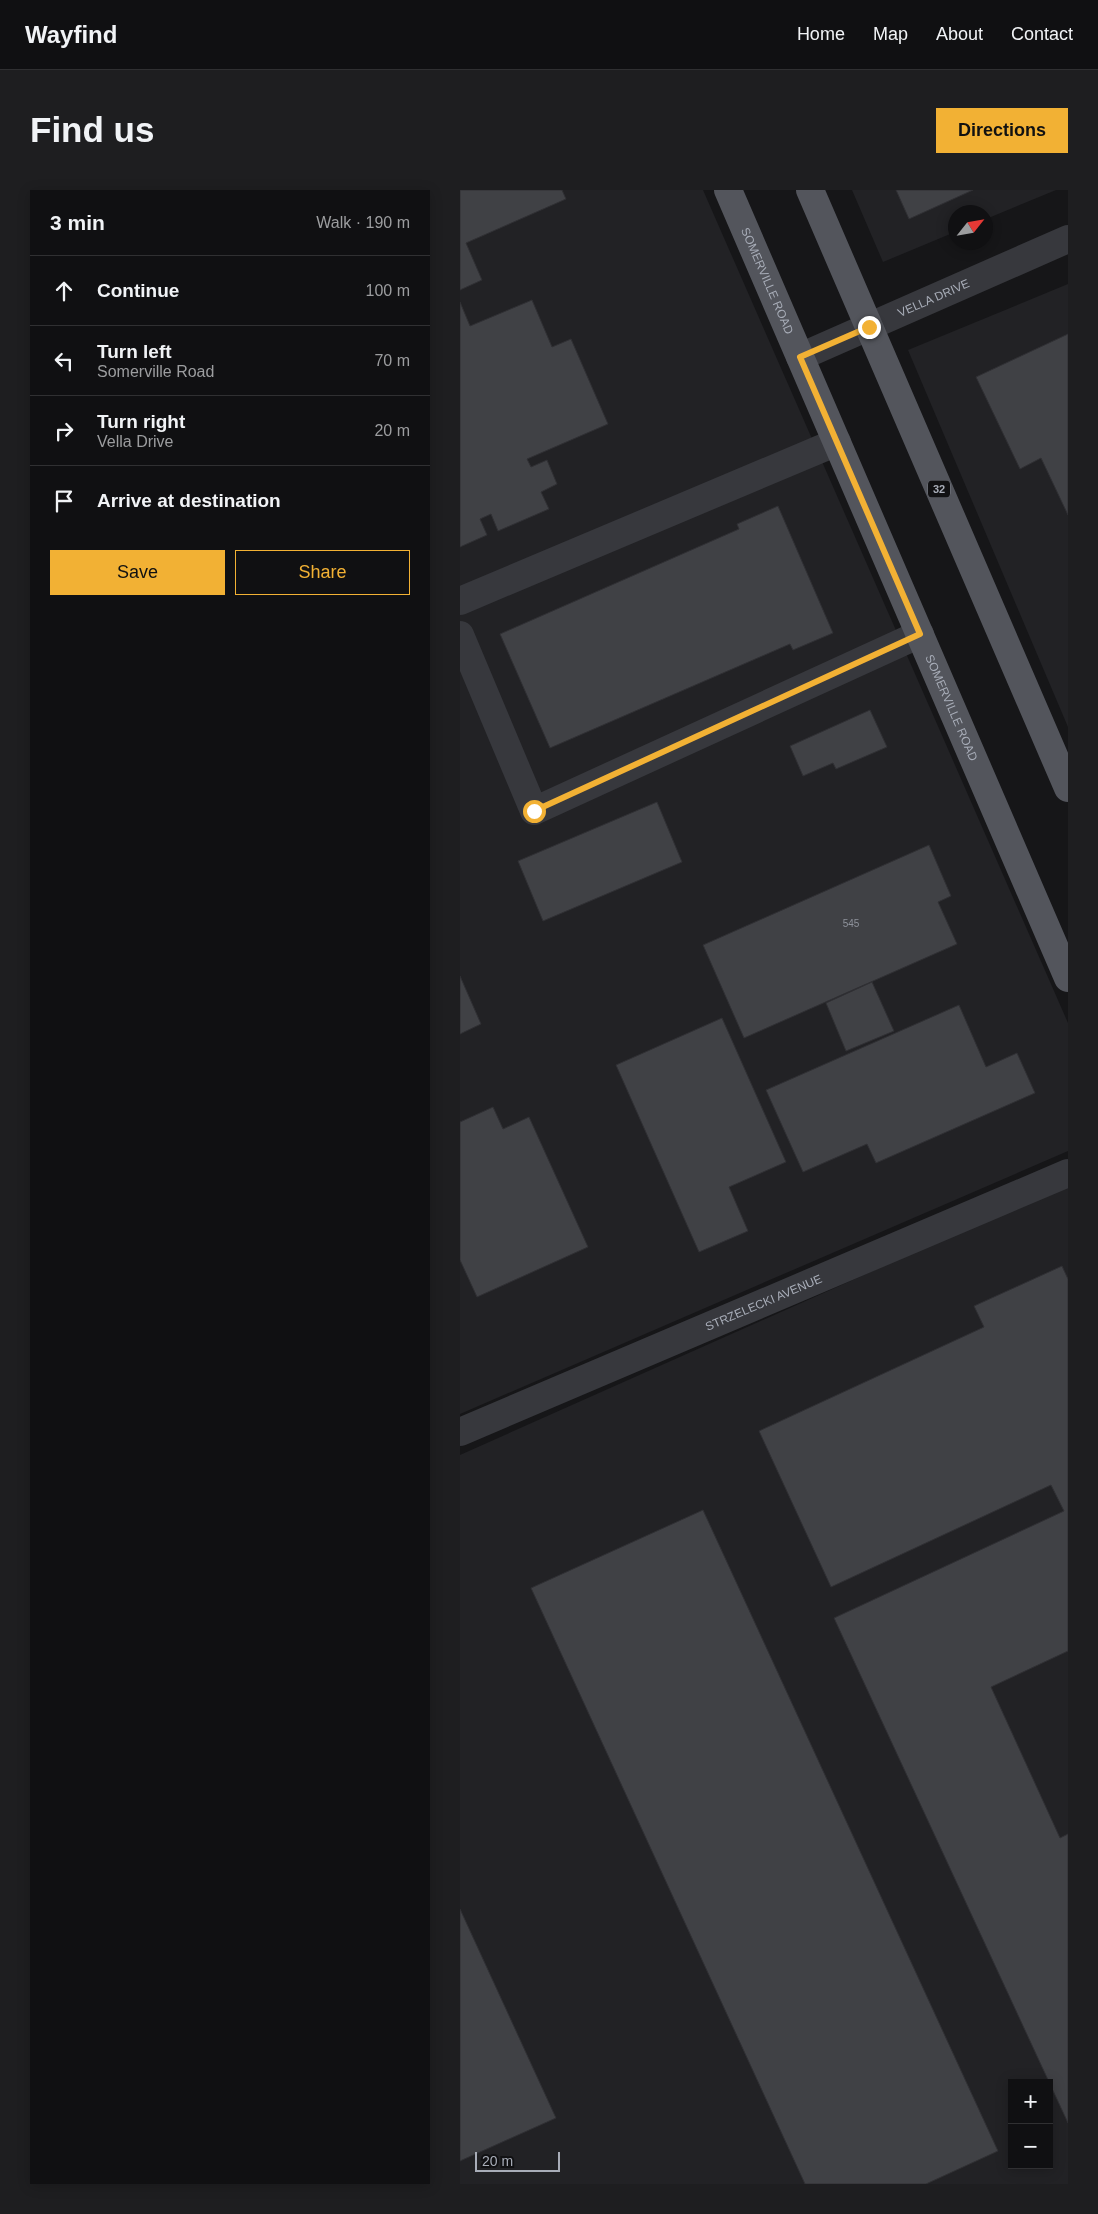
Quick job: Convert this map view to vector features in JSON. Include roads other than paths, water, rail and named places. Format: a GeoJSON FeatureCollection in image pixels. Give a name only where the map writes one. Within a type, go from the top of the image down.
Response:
{"type":"FeatureCollection","features":[{"type":"Feature","properties":{"kind":"main road","name":"SOMERVILLE ROAD"},"geometry":{"type":"LineString","coordinates":[[728,190],[1068,978]]}},
{"type":"Feature","properties":{"kind":"main road","name":"32"},"geometry":{"type":"LineString","coordinates":[[810,190],[1068,788]]}},
{"type":"Feature","properties":{"kind":"street","name":"VELLA DRIVE"},"geometry":{"type":"LineString","coordinates":[[800,357],[1068,239]]}},
{"type":"Feature","properties":{"kind":"street"},"geometry":{"type":"LineString","coordinates":[[460,601],[837,442]]}},
{"type":"Feature","properties":{"kind":"street"},"geometry":{"type":"LineString","coordinates":[[460,635],[534,811],[920,634]]}},
{"type":"Feature","properties":{"kind":"street","name":"STRZELECKI AVENUE"},"geometry":{"type":"LineString","coordinates":[[460,1432],[1068,1173]]}}]}
